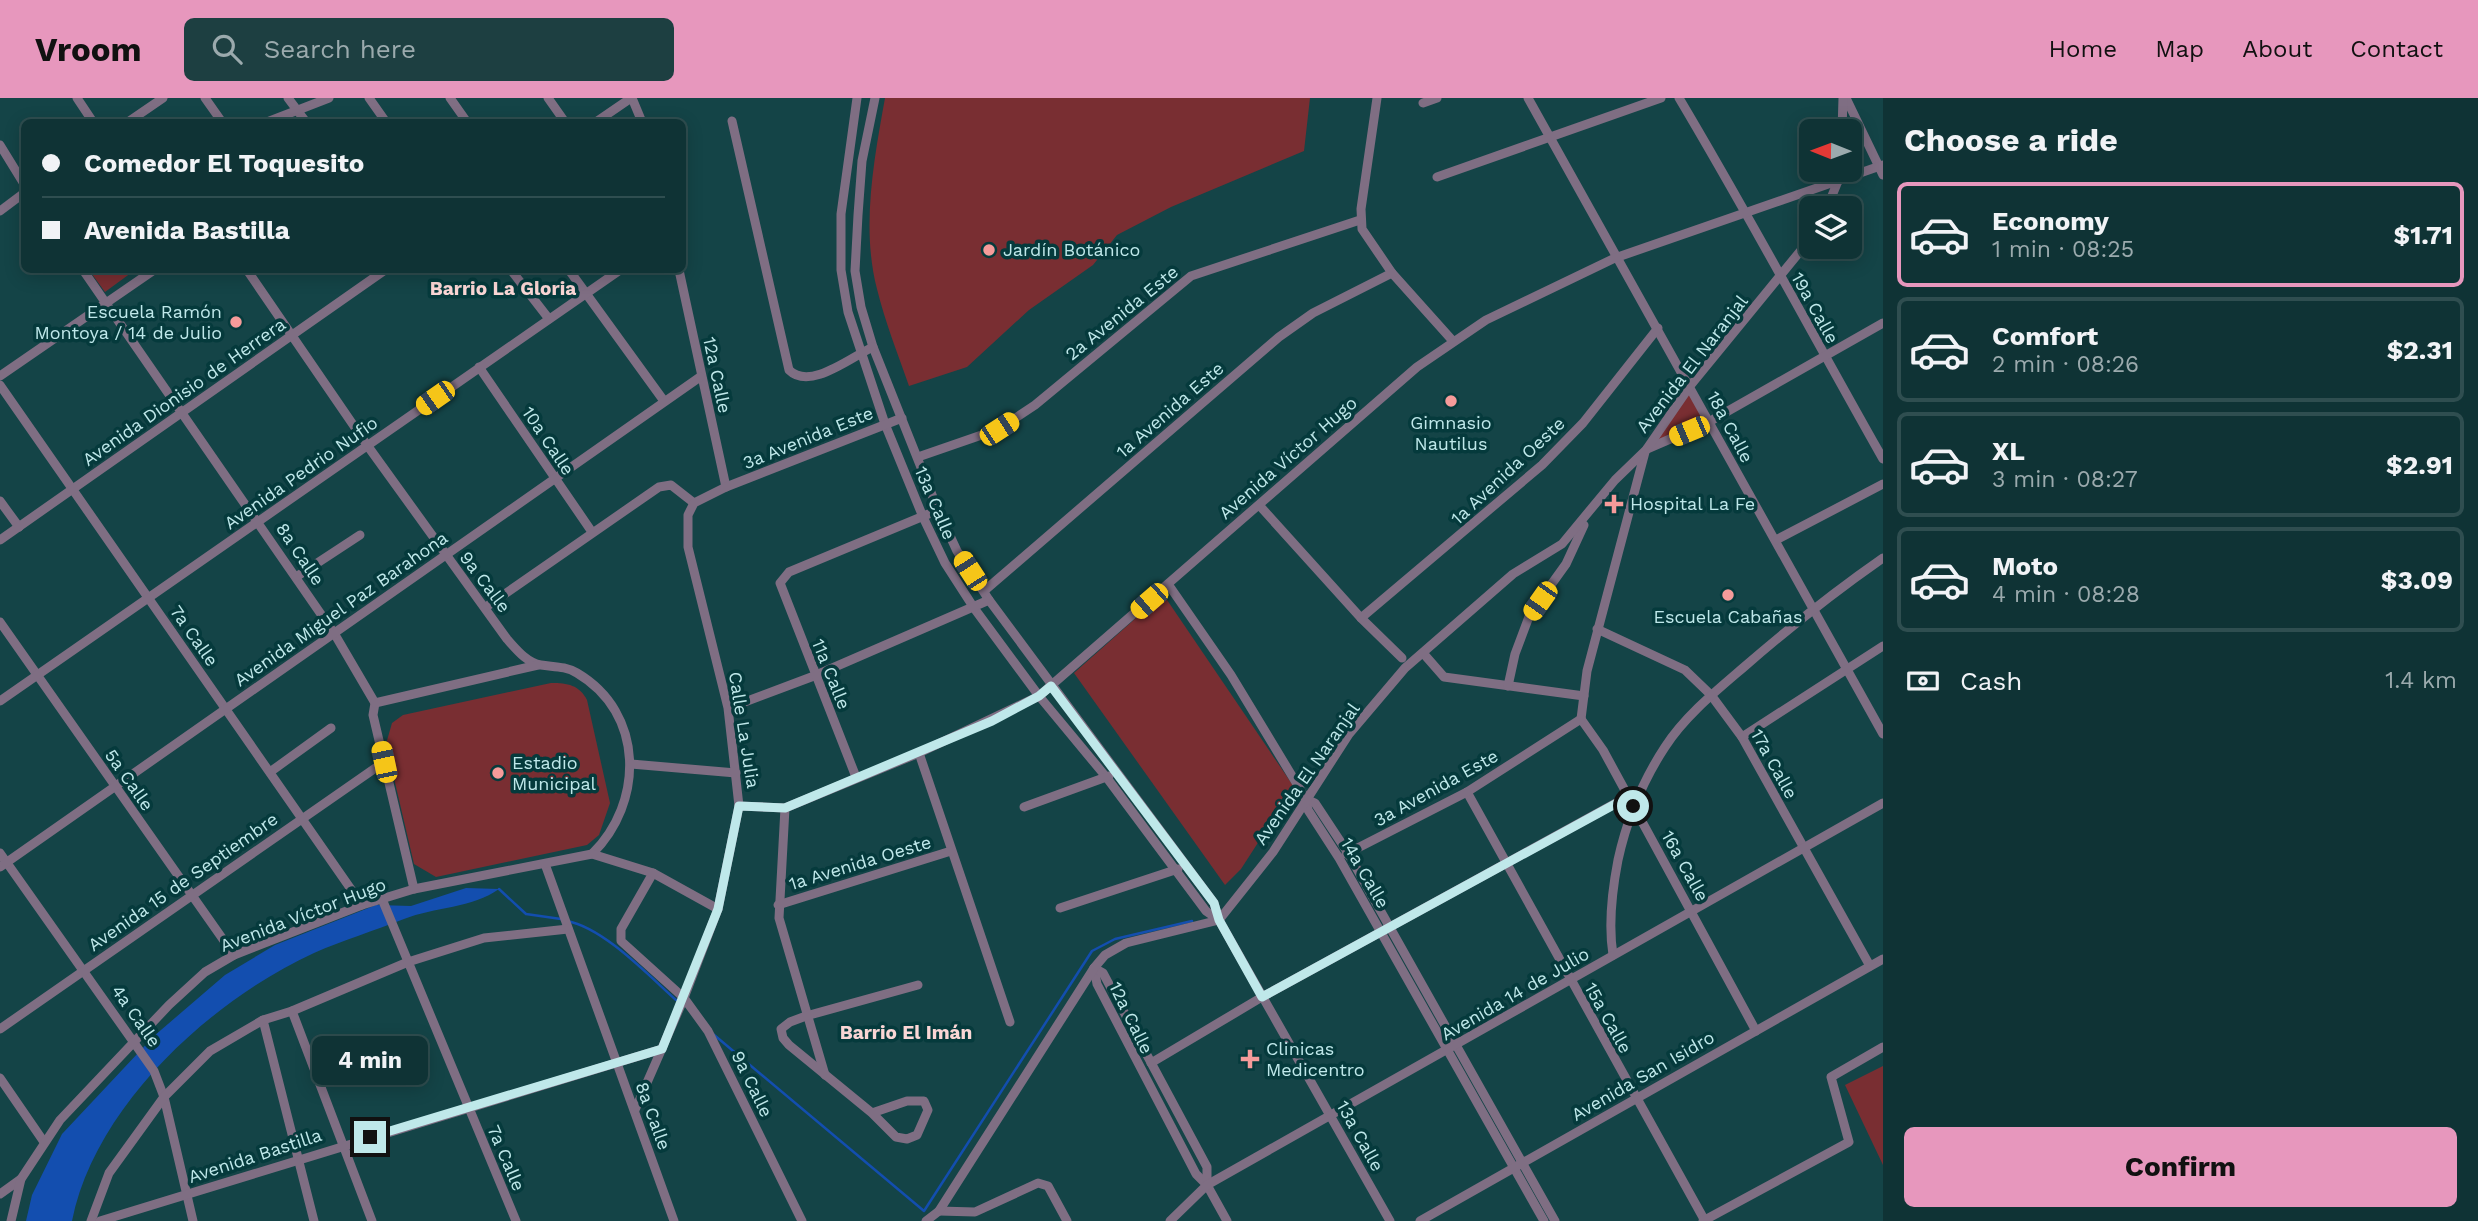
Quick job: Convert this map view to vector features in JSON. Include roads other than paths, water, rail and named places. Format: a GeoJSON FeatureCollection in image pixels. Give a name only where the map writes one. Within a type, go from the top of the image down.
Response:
{"type":"FeatureCollection","features":[{"type":"Feature","properties":{"kind":"street"},"geometry":{"type":"LineString","coordinates":[[77,98],[91,119]]}},
{"type":"Feature","properties":{"kind":"street"},"geometry":{"type":"LineString","coordinates":[[205,98],[220,119]]}},
{"type":"Feature","properties":{"kind":"street"},"geometry":{"type":"LineString","coordinates":[[288,98],[304,119]]}},
{"type":"Feature","properties":{"kind":"street"},"geometry":{"type":"LineString","coordinates":[[275,119],[329,98]]}},
{"type":"Feature","properties":{"kind":"street"},"geometry":{"type":"LineString","coordinates":[[369,98],[384,119]]}},
{"type":"Feature","properties":{"kind":"street"},"geometry":{"type":"LineString","coordinates":[[450,98],[465,119]]}},
{"type":"Feature","properties":{"kind":"street"},"geometry":{"type":"LineString","coordinates":[[548,98],[563,119]]}},
{"type":"Feature","properties":{"kind":"street"},"geometry":{"type":"LineString","coordinates":[[600,119],[632,98],[641,119]]}},
{"type":"Feature","properties":{"kind":"street","name":"13a Calle"},"geometry":{"type":"LineString","coordinates":[[857,98],[841,214],[841,270],[859,353],[923,517],[945,563],[974,608],[1039,696],[1107,778],[1206,911],[1219,920]]}},
{"type":"Feature","properties":{"kind":"street","name":"13a Calle"},"geometry":{"type":"LineString","coordinates":[[875,98],[862,161],[855,271],[873,347],[938,510],[957,551],[986,596],[1214,903],[1219,920],[1390,1221]]}},
{"type":"Feature","properties":{"kind":"street"},"geometry":{"type":"LineString","coordinates":[[1377,98],[1360,220],[1392,273],[1452,340]]}},
{"type":"Feature","properties":{"kind":"street"},"geometry":{"type":"LineString","coordinates":[[1423,103],[1437,98]]}},
{"type":"Feature","properties":{"kind":"street","name":"18a Calle"},"geometry":{"type":"LineString","coordinates":[[1528,98],[1615,258],[1690,386],[1707,423],[1776,540],[1883,734]]}},
{"type":"Feature","properties":{"kind":"street"},"geometry":{"type":"LineString","coordinates":[[1437,177],[1661,98]]}},
{"type":"Feature","properties":{"kind":"street","name":"19a Calle"},"geometry":{"type":"LineString","coordinates":[[1679,98],[1748,213],[1780,277],[1883,459]]}},
{"type":"Feature","properties":{"kind":"street"},"geometry":{"type":"LineString","coordinates":[[1843,119],[1845,98]]}},
{"type":"Feature","properties":{"kind":"street"},"geometry":{"type":"LineString","coordinates":[[1845,98],[1881,169]]}},
{"type":"Feature","properties":{"kind":"street"},"geometry":{"type":"LineString","coordinates":[[132,119],[158,99]]}},
{"type":"Feature","properties":{"kind":"street"},"geometry":{"type":"LineString","coordinates":[[732,121],[785,362],[795,376],[810,377],[873,347]]}},
{"type":"Feature","properties":{"kind":"street"},"geometry":{"type":"LineString","coordinates":[[0,145],[21,179]]}},
{"type":"Feature","properties":{"kind":"street","name":"Avenida Víctor Hugo"},"geometry":{"type":"LineString","coordinates":[[1862,174],[1881,169]]}},
{"type":"Feature","properties":{"kind":"street","name":"Avenida Víctor Hugo"},"geometry":{"type":"LineString","coordinates":[[739,806],[785,808],[856,777],[919,754],[1039,696],[1417,366],[1452,340],[1486,320],[1615,258],[1835,182]]}},
{"type":"Feature","properties":{"kind":"street"},"geometry":{"type":"LineString","coordinates":[[0,211],[21,195]]}},
{"type":"Feature","properties":{"kind":"street"},"geometry":{"type":"LineString","coordinates":[[841,214],[858,215]]}},
{"type":"Feature","properties":{"kind":"street","name":"2a Avenida Este"},"geometry":{"type":"LineString","coordinates":[[918,457],[999,429],[1035,405],[1191,276],[1360,220]]}},
{"type":"Feature","properties":{"kind":"street","name":"Avenida El Naranjal"},"geometry":{"type":"LineString","coordinates":[[1219,920],[1273,852],[1349,734],[1405,668],[1513,574],[1562,544],[1588,516],[1615,480],[1646,450],[1690,386],[1799,253]]}},
{"type":"Feature","properties":{"kind":"street","name":"8a Calle"},"geometry":{"type":"LineString","coordinates":[[85,273],[334,633],[375,703],[373,715],[414,889]]}},
{"type":"Feature","properties":{"kind":"street"},"geometry":{"type":"LineString","coordinates":[[0,376],[150,273]]}},
{"type":"Feature","properties":{"kind":"street","name":"9a Calle"},"geometry":{"type":"LineString","coordinates":[[249,273],[445,555],[520,653],[538,665]]}},
{"type":"Feature","properties":{"kind":"street","name":"Avenida Dionisio de Herrera"},"geometry":{"type":"LineString","coordinates":[[0,540],[381,273]]}},
{"type":"Feature","properties":{"kind":"street"},"geometry":{"type":"LineString","coordinates":[[513,273],[549,319]]}},
{"type":"Feature","properties":{"kind":"street"},"geometry":{"type":"LineString","coordinates":[[571,273],[664,401]]}},
{"type":"Feature","properties":{"kind":"street","name":"Avenida Pedrio Nufio"},"geometry":{"type":"LineString","coordinates":[[0,701],[615,273]]}},
{"type":"Feature","properties":{"kind":"street","name":"12a Calle"},"geometry":{"type":"LineString","coordinates":[[680,273],[726,487]]}},
{"type":"Feature","properties":{"kind":"street","name":"1a Avenida Este"},"geometry":{"type":"LineString","coordinates":[[734,705],[814,676],[974,608],[1279,337],[1313,313],[1392,273]]}},
{"type":"Feature","properties":{"kind":"street"},"geometry":{"type":"LineString","coordinates":[[1581,719],[1597,629],[1646,450],[1707,423],[1883,323]]}},
{"type":"Feature","properties":{"kind":"street","name":"1a Avenida Oeste"},"geometry":{"type":"LineString","coordinates":[[1361,618],[1542,466],[1583,423],[1658,328]]}},
{"type":"Feature","properties":{"kind":"street","name":"10a Calle"},"geometry":{"type":"LineString","coordinates":[[479,367],[592,532]]}},
{"type":"Feature","properties":{"kind":"street","name":"Avenida Miguel Paz Barahona"},"geometry":{"type":"LineString","coordinates":[[3,864],[700,377]]}},
{"type":"Feature","properties":{"kind":"street","name":"7a Calle"},"geometry":{"type":"LineString","coordinates":[[0,385],[362,905]]}},
{"type":"Feature","properties":{"kind":"street","name":"3a Avenida Este"},"geometry":{"type":"LineString","coordinates":[[726,487],[902,418]]}},
{"type":"Feature","properties":{"kind":"street"},"geometry":{"type":"LineString","coordinates":[[1776,540],[1883,484]]}},
{"type":"Feature","properties":{"kind":"street"},"geometry":{"type":"LineString","coordinates":[[486,607],[659,487],[671,485],[694,503],[726,487]]}},
{"type":"Feature","properties":{"kind":"street"},"geometry":{"type":"LineString","coordinates":[[0,501],[19,527]]}},
{"type":"Feature","properties":{"kind":"street","name":"Calle La Julia"},"geometry":{"type":"LineString","coordinates":[[635,1110],[684,998],[718,909],[739,806],[728,708],[688,547],[688,515],[694,503]]}},
{"type":"Feature","properties":{"kind":"street"},"geometry":{"type":"LineString","coordinates":[[1259,505],[1361,618],[1402,658]]}},
{"type":"Feature","properties":{"kind":"street"},"geometry":{"type":"LineString","coordinates":[[923,517],[938,510]]}},
{"type":"Feature","properties":{"kind":"street"},"geometry":{"type":"LineString","coordinates":[[1508,686],[1515,654],[1530,614],[1566,564],[1588,516]]}},
{"type":"Feature","properties":{"kind":"street","name":"11a Calle"},"geometry":{"type":"LineString","coordinates":[[856,777],[814,676],[780,583],[789,572],[923,517]]}},
{"type":"Feature","properties":{"kind":"street"},"geometry":{"type":"LineString","coordinates":[[296,577],[360,535]]}},
{"type":"Feature","properties":{"kind":"street"},"geometry":{"type":"LineString","coordinates":[[1613,956],[1610,936],[1615,877],[1633,806],[1666,746],[1712,695],[1813,607],[1883,558]]}},
{"type":"Feature","properties":{"kind":"street","name":"14a Calle"},"geometry":{"type":"LineString","coordinates":[[1168,584],[1231,675],[1306,799],[1308,810],[1385,930],[1448,1051],[1544,1221]]}},
{"type":"Feature","properties":{"kind":"street","name":"5a Calle"},"geometry":{"type":"LineString","coordinates":[[0,622],[234,955]]}},
{"type":"Feature","properties":{"kind":"street","name":"17a Calle"},"geometry":{"type":"LineString","coordinates":[[1597,629],[1685,670],[1712,695],[1742,737],[1870,966]]}},
{"type":"Feature","properties":{"kind":"street"},"geometry":{"type":"LineString","coordinates":[[1742,737],[1883,646]]}},
{"type":"Feature","properties":{"kind":"street"},"geometry":{"type":"LineString","coordinates":[[1423,653],[1444,677],[1584,696]]}},
{"type":"Feature","properties":{"kind":"street"},"geometry":{"type":"LineString","coordinates":[[375,703],[538,665],[560,666],[577,673],[598,689],[617,713],[628,738],[631,764],[628,796],[620,817],[609,838],[592,854]]}},
{"type":"Feature","properties":{"kind":"street","name":"3a Avenida Este"},"geometry":{"type":"LineString","coordinates":[[1339,858],[1467,792],[1581,719]]}},
{"type":"Feature","properties":{"kind":"street","name":"16a Calle"},"geometry":{"type":"LineString","coordinates":[[1581,719],[1603,750],[1756,1031]]}},
{"type":"Feature","properties":{"kind":"street"},"geometry":{"type":"LineString","coordinates":[[270,772],[331,728]]}},
{"type":"Feature","properties":{"kind":"street"},"geometry":{"type":"LineString","coordinates":[[919,754],[1010,1022]]}},
{"type":"Feature","properties":{"kind":"street","name":"Avenida 15 de Septiembre"},"geometry":{"type":"LineString","coordinates":[[0,1029],[384,762]]}},
{"type":"Feature","properties":{"kind":"street"},"geometry":{"type":"LineString","coordinates":[[631,764],[736,773]]}},
{"type":"Feature","properties":{"kind":"street"},"geometry":{"type":"LineString","coordinates":[[1024,807],[1107,778],[1116,771]]}},
{"type":"Feature","properties":{"kind":"street","name":"15a Calle"},"geometry":{"type":"LineString","coordinates":[[1467,792],[1704,1221]]}},
{"type":"Feature","properties":{"kind":"street"},"geometry":{"type":"LineString","coordinates":[[1151,1063],[1262,997],[1628,797]]}},
{"type":"Feature","properties":{"kind":"street"},"geometry":{"type":"LineString","coordinates":[[1306,799],[1315,803],[1348,853],[1385,930],[1458,1045],[1555,1221]]}},
{"type":"Feature","properties":{"kind":"street","name":"Avenida 14 de Julio"},"geometry":{"type":"LineString","coordinates":[[1170,1221],[1207,1185],[1448,1051],[1569,979],[1693,913],[1883,803]]}},
{"type":"Feature","properties":{"kind":"street"},"geometry":{"type":"LineString","coordinates":[[785,808],[786,835],[778,905],[781,931],[825,1076]]}},
{"type":"Feature","properties":{"kind":"street","name":"1a Avenida Oeste"},"geometry":{"type":"LineString","coordinates":[[778,905],[951,851]]}},
{"type":"Feature","properties":{"kind":"street","name":"4a Calle"},"geometry":{"type":"LineString","coordinates":[[0,853],[3,864],[84,970],[154,1071],[164,1097],[193,1221]]}},
{"type":"Feature","properties":{"kind":"street","name":"Avenida Víctor Hugo"},"geometry":{"type":"LineString","coordinates":[[11,1221],[22,1179],[61,1120],[138,1045],[205,972],[234,955],[362,905],[414,889],[592,854],[653,873],[718,909]]}},
{"type":"Feature","properties":{"kind":"street"},"geometry":{"type":"LineString","coordinates":[[1060,908],[1176,871],[1185,863]]}},
{"type":"Feature","properties":{"kind":"street","name":"8a Calle"},"geometry":{"type":"LineString","coordinates":[[545,864],[674,1221]]}},
{"type":"Feature","properties":{"kind":"street","name":"9a Calle"},"geometry":{"type":"LineString","coordinates":[[653,873],[621,929],[621,941],[684,998],[708,1031],[802,1221]]}},
{"type":"Feature","properties":{"kind":"street","name":"7a Calle"},"geometry":{"type":"LineString","coordinates":[[382,899],[516,1221]]}},
{"type":"Feature","properties":{"kind":"street"},"geometry":{"type":"LineString","coordinates":[[926,1221],[939,1211],[1094,968],[1105,955],[1126,943],[1219,920]]}},
{"type":"Feature","properties":{"kind":"street"},"geometry":{"type":"LineString","coordinates":[[91,1221],[109,1173],[164,1097],[210,1051],[263,1020],[292,1011],[408,962],[484,938],[568,929]]}},
{"type":"Feature","properties":{"kind":"street","name":"Avenida San Isidro"},"geometry":{"type":"LineString","coordinates":[[1420,1221],[1883,960]]}},
{"type":"Feature","properties":{"kind":"street","name":"12a Calle"},"geometry":{"type":"LineString","coordinates":[[1094,968],[1103,973],[1207,1167],[1207,1185]]}},
{"type":"Feature","properties":{"kind":"street","name":"12a Calle"},"geometry":{"type":"LineString","coordinates":[[1094,968],[1097,984],[1139,1069],[1196,1174],[1207,1185],[1227,1221]]}},
{"type":"Feature","properties":{"kind":"street"},"geometry":{"type":"LineString","coordinates":[[872,1113],[914,1099],[924,1101],[928,1110],[917,1135],[907,1139],[896,1137],[872,1113],[789,1045],[781,1034],[781,1029],[806,1016],[918,985]]}},
{"type":"Feature","properties":{"kind":"street"},"geometry":{"type":"LineString","coordinates":[[292,1011],[372,1221]]}},
{"type":"Feature","properties":{"kind":"street"},"geometry":{"type":"LineString","coordinates":[[263,1020],[314,1221]]}},
{"type":"Feature","properties":{"kind":"street"},"geometry":{"type":"LineString","coordinates":[[1704,1221],[1849,1142],[1831,1077],[1883,1047]]}},
{"type":"Feature","properties":{"kind":"street","name":"Avenida Bastilla"},"geometry":{"type":"LineString","coordinates":[[100,1221],[344,1144],[662,1049]]}},
{"type":"Feature","properties":{"kind":"street"},"geometry":{"type":"LineString","coordinates":[[0,1078],[44,1142]]}},
{"type":"Feature","properties":{"kind":"street"},"geometry":{"type":"LineString","coordinates":[[0,1194],[22,1179]]}},
{"type":"Feature","properties":{"kind":"street"},"geometry":{"type":"LineString","coordinates":[[939,1211],[975,1212],[1038,1183],[1048,1186],[1067,1221]]}},
{"type":"Feature","properties":{"kind":"water"},"geometry":{"type":"Polygon","coordinates":[[[466,888],[499,889],[477,900],[416,915],[325,948],[275,974],[236,999],[198,1029],[163,1062],[131,1098],[105,1137],[85,1178],[72,1221],[26,1221],[32,1195],[62,1134],[154,1036],[225,975],[275,945],[376,905],[411,906],[466,888]]]}},
{"type":"Feature","properties":{"kind":"waterway"},"geometry":{"type":"LineString","coordinates":[[499,889],[526,914],[561,919]]}},
{"type":"Feature","properties":{"kind":"waterway"},"geometry":{"type":"LineString","coordinates":[[567,921],[581,925],[610,942],[676,1000]]}},
{"type":"Feature","properties":{"kind":"waterway"},"geometry":{"type":"LineString","coordinates":[[713,1034],[924,1211],[1092,951],[1115,939],[1192,921]]}},
{"type":"Feature","properties":{"kind":"place","name":"Jardín Botánico"},"geometry":{"type":"Point","coordinates":[989,250]}},
{"type":"Feature","properties":{"kind":"place","name":"Escuela Ramón Montoya / 14 de Julio"},"geometry":{"type":"Point","coordinates":[236,322]}},
{"type":"Feature","properties":{"kind":"place","name":"Gimnasio Nautilus"},"geometry":{"type":"Point","coordinates":[1451,401]}},
{"type":"Feature","properties":{"kind":"place","name":"Hospital La Fe"},"geometry":{"type":"Point","coordinates":[1614,504]}},
{"type":"Feature","properties":{"kind":"place","name":"Escuela Cabañas"},"geometry":{"type":"Point","coordinates":[1728,595]}},
{"type":"Feature","properties":{"kind":"place","name":"Estadio Municipal"},"geometry":{"type":"Point","coordinates":[498,773]}},
{"type":"Feature","properties":{"kind":"place","name":"Clinicas Medicentro"},"geometry":{"type":"Point","coordinates":[1250,1059]}},
{"type":"Feature","properties":{"kind":"district","name":"Barrio La Gloria"},"geometry":{"type":"Point","coordinates":[503,288]}},
{"type":"Feature","properties":{"kind":"district","name":"Barrio El Imán"},"geometry":{"type":"Point","coordinates":[906,1032]}}]}
